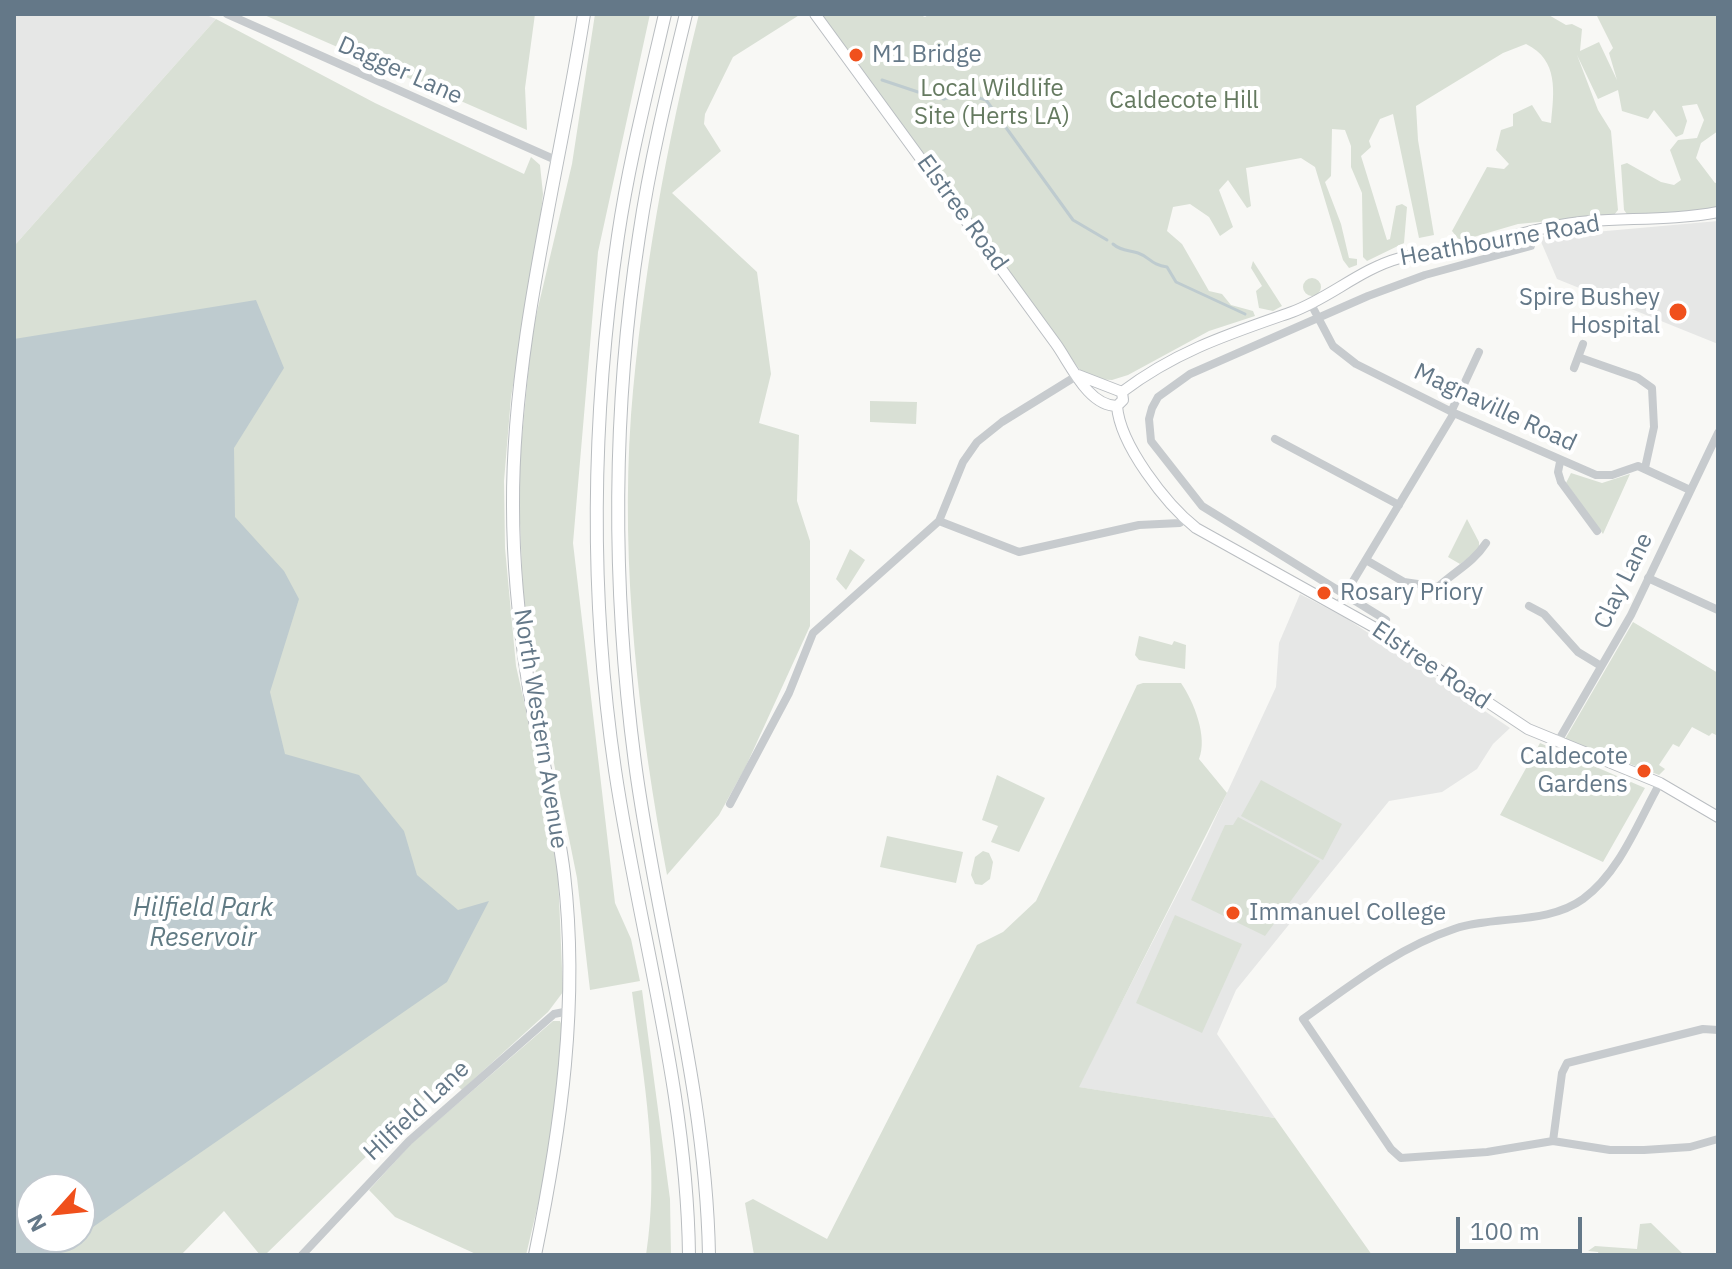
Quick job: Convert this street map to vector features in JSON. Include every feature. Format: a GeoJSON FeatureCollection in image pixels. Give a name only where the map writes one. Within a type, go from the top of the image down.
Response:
{"type":"FeatureCollection","features":[{"type":"Feature","properties":{"kind":"highway","name":"North Western Avenue"},"geometry":{"type":"LineString","coordinates":[[535,1255],[562,1110],[569,1011],[564,876],[528,682],[513,507],[515,432],[584,14]]}},
{"type":"Feature","properties":{"kind":"highway"},"geometry":{"type":"LineString","coordinates":[[665,14],[634,148],[612,279],[600,414],[598,544],[601,630],[615,768],[673,1082],[684,1167],[689,1255]]}},
{"type":"Feature","properties":{"kind":"highway"},"geometry":{"type":"LineString","coordinates":[[686,14],[654,152],[633,281],[620,414],[618,544],[621,630],[635,765],[693,1079],[705,1165],[709,1255]]}},
{"type":"Feature","properties":{"kind":"main road","name":"Elstree Road"},"geometry":{"type":"LineString","coordinates":[[815,14],[1089,392],[1117,406],[1118,421],[1128,443],[1185,519],[1241,555],[1379,630],[1510,719],[1557,743],[1660,783],[1718,817]]}},
{"type":"Feature","properties":{"kind":"main road","name":"Heathbourne Road"},"geometry":{"type":"LineString","coordinates":[[1122,392],[1149,371],[1188,351],[1240,327],[1311,304],[1385,262],[1462,249],[1532,230],[1588,221],[1688,217],[1718,212]]}},
{"type":"Feature","properties":{"kind":"main road"},"geometry":{"type":"LineString","coordinates":[[1078,375],[1122,392],[1123,400],[1117,406]]}},
{"type":"Feature","properties":{"kind":"main road"},"geometry":{"type":"LineString","coordinates":[[1104,401],[1109,388]]}},
{"type":"Feature","properties":{"kind":"street","name":"Dagger Lane"},"geometry":{"type":"LineString","coordinates":[[227,14],[558,161]]}},
{"type":"Feature","properties":{"kind":"street"},"geometry":{"type":"LineString","coordinates":[[1386,620],[1202,506],[1157,451],[1149,429],[1152,408],[1170,386],[1223,358],[1318,320],[1391,286],[1531,246],[1532,230]]}},
{"type":"Feature","properties":{"kind":"street","name":"Magnaville Road"},"geometry":{"type":"LineString","coordinates":[[1311,304],[1326,337],[1341,354],[1453,413],[1560,462],[1604,476],[1633,466],[1645,468]]}},
{"type":"Feature","properties":{"kind":"street"},"geometry":{"type":"LineString","coordinates":[[1574,368],[1583,344]]}},
{"type":"Feature","properties":{"kind":"street"},"geometry":{"type":"LineString","coordinates":[[1338,606],[1453,413],[1479,352]]}},
{"type":"Feature","properties":{"kind":"street"},"geometry":{"type":"LineString","coordinates":[[1578,357],[1638,378],[1652,388],[1655,398],[1654,427],[1645,468],[1690,490]]}},
{"type":"Feature","properties":{"kind":"street"},"geometry":{"type":"LineString","coordinates":[[730,804],[789,693],[813,633],[939,521],[963,462],[977,442],[1002,422],[1078,375]]}},
{"type":"Feature","properties":{"kind":"street","name":"Clay Lane"},"geometry":{"type":"LineString","coordinates":[[1557,743],[1648,578],[1718,433]]}},
{"type":"Feature","properties":{"kind":"street"},"geometry":{"type":"LineString","coordinates":[[1275,439],[1399,505]]}},
{"type":"Feature","properties":{"kind":"street"},"geometry":{"type":"LineString","coordinates":[[1560,462],[1558,472],[1561,482],[1597,531]]}},
{"type":"Feature","properties":{"kind":"street"},"geometry":{"type":"LineString","coordinates":[[939,521],[1019,552],[1139,525],[1180,523],[1185,519]]}},
{"type":"Feature","properties":{"kind":"street"},"geometry":{"type":"LineString","coordinates":[[1366,560],[1404,582],[1433,588],[1442,584],[1457,569],[1469,564],[1486,543]]}},
{"type":"Feature","properties":{"kind":"street"},"geometry":{"type":"LineString","coordinates":[[1648,578],[1718,610]]}},
{"type":"Feature","properties":{"kind":"street"},"geometry":{"type":"LineString","coordinates":[[1529,606],[1544,614],[1578,652],[1601,666]]}},
{"type":"Feature","properties":{"kind":"street"},"geometry":{"type":"LineString","coordinates":[[1660,783],[1610,873],[1582,900],[1554,913],[1471,924],[1432,936],[1399,952],[1303,1019],[1391,1149],[1401,1158],[1487,1152],[1553,1141],[1610,1150],[1644,1150],[1690,1147],[1718,1139]]}},
{"type":"Feature","properties":{"kind":"street","name":"Hilfield Lane"},"geometry":{"type":"LineString","coordinates":[[302,1255],[409,1141],[554,1014],[569,1011]]}},
{"type":"Feature","properties":{"kind":"street"},"geometry":{"type":"LineString","coordinates":[[1553,1141],[1562,1073],[1567,1063],[1703,1029],[1718,1030]]}},
{"type":"Feature","properties":{"kind":"shaded area"},"geometry":{"type":"Polygon","coordinates":[[[14,14],[204,14],[216,19],[14,246],[14,14]]]}},
{"type":"Feature","properties":{"kind":"shaded area","name":"Spire Bushey Hospital"},"geometry":{"type":"Polygon","coordinates":[[[1718,221],[1718,344],[1557,279],[1539,237],[1718,221]]]}},
{"type":"Feature","properties":{"kind":"shaded area","name":"Immanuel College"},"geometry":{"type":"Polygon","coordinates":[[[1300,594],[1346,618],[1510,728],[1493,744],[1477,769],[1442,792],[1389,801],[1236,990],[1217,1034],[1275,1118],[1078,1087],[1207,836],[1276,687],[1279,643],[1300,594]]]}},
{"type":"Feature","properties":{"kind":"green space"},"geometry":{"type":"Polygon","coordinates":[[[262,14],[535,14],[525,88],[527,130],[262,14]]]}},
{"type":"Feature","properties":{"kind":"green space"},"geometry":{"type":"Polygon","coordinates":[[[595,14],[650,14],[598,252],[573,543],[615,903],[631,939],[640,981],[590,990],[577,878],[524,614],[518,478],[532,333],[572,164],[595,14]]]}},
{"type":"Feature","properties":{"kind":"green space"},"geometry":{"type":"Polygon","coordinates":[[[699,14],[801,14],[733,57],[705,114],[704,124],[721,151],[672,193],[757,272],[771,374],[759,423],[799,435],[797,501],[810,541],[810,626],[746,766],[719,815],[667,875],[648,761],[634,646],[628,473],[636,364],[649,264],[676,113],[699,14]]]}},
{"type":"Feature","properties":{"kind":"green space"},"geometry":{"type":"Polygon","coordinates":[[[820,14],[918,14],[925,17],[930,14],[1547,14],[1566,25],[1572,24],[1582,29],[1580,51],[1599,42],[1617,80],[1609,53],[1613,48],[1596,14],[1718,14],[1718,131],[1701,143],[1696,158],[1715,183],[1718,182],[1718,209],[1629,217],[1624,210],[1621,165],[1627,163],[1661,182],[1674,185],[1681,180],[1670,150],[1678,140],[1697,138],[1704,120],[1697,104],[1682,106],[1687,121],[1683,134],[1676,137],[1654,110],[1648,119],[1622,111],[1618,90],[1598,99],[1577,55],[1598,110],[1611,131],[1618,210],[1614,215],[1518,224],[1460,241],[1452,231],[1487,167],[1504,169],[1509,164],[1496,150],[1501,130],[1513,126],[1513,114],[1532,105],[1542,121],[1551,123],[1553,89],[1549,68],[1537,51],[1526,44],[1503,53],[1416,106],[1418,140],[1434,235],[1419,238],[1393,114],[1380,119],[1369,141],[1371,147],[1361,156],[1387,240],[1390,239],[1396,206],[1402,204],[1407,207],[1404,243],[1367,261],[1363,257],[1362,193],[1351,167],[1351,146],[1345,130],[1332,129],[1331,176],[1325,182],[1341,224],[1349,258],[1357,259],[1357,265],[1349,268],[1343,260],[1315,167],[1301,158],[1246,168],[1251,206],[1247,208],[1228,180],[1219,190],[1233,227],[1220,236],[1209,217],[1190,204],[1173,207],[1167,231],[1182,244],[1209,291],[1222,294],[1231,305],[1253,311],[1255,316],[1209,331],[1128,375],[1112,380],[1095,379],[1080,370],[820,14]]]}},
{"type":"Feature","properties":{"kind":"green space"},"geometry":{"type":"Polygon","coordinates":[[[216,19],[375,103],[524,174],[531,157],[540,165],[543,194],[538,240],[511,397],[504,481],[505,548],[516,666],[549,812],[558,874],[563,992],[548,1012],[462,1090],[448,1077],[265,1255],[260,1255],[224,1211],[181,1255],[14,1255],[14,246],[216,19]]]}},
{"type":"Feature","properties":{"kind":"green space"},"geometry":{"type":"Polygon","coordinates":[[[1253,261],[1282,306],[1273,311],[1259,308],[1256,291],[1262,286],[1251,268],[1253,261]]]}},
{"type":"Feature","properties":{"kind":"green space"},"geometry":{"type":"Polygon","coordinates":[[[1312,278],[1321,287],[1312,296],[1303,287],[1312,278]]]}},
{"type":"Feature","properties":{"kind":"green space"},"geometry":{"type":"Polygon","coordinates":[[[870,401],[917,402],[916,424],[870,422],[870,401]]]}},
{"type":"Feature","properties":{"kind":"green space"},"geometry":{"type":"Polygon","coordinates":[[[1571,473],[1602,483],[1630,474],[1603,534],[1566,483],[1571,473]]]}},
{"type":"Feature","properties":{"kind":"green space"},"geometry":{"type":"Polygon","coordinates":[[[1467,519],[1479,542],[1479,550],[1460,564],[1448,557],[1467,519]]]}},
{"type":"Feature","properties":{"kind":"green space"},"geometry":{"type":"Polygon","coordinates":[[[850,549],[865,560],[846,590],[836,579],[850,549]]]}},
{"type":"Feature","properties":{"kind":"green space"},"geometry":{"type":"Polygon","coordinates":[[[1633,622],[1718,673],[1718,736],[1712,733],[1709,736],[1692,727],[1679,747],[1673,744],[1659,765],[1665,769],[1659,775],[1565,739],[1633,622]]]}},
{"type":"Feature","properties":{"kind":"green space"},"geometry":{"type":"Polygon","coordinates":[[[1139,636],[1172,645],[1174,641],[1186,645],[1185,669],[1139,660],[1135,655],[1139,636]]]}},
{"type":"Feature","properties":{"kind":"green space"},"geometry":{"type":"Polygon","coordinates":[[[1181,683],[1191,700],[1201,730],[1199,759],[1227,793],[1079,1087],[1275,1118],[1372,1255],[754,1255],[745,1203],[753,1199],[827,1239],[977,945],[1003,932],[1036,901],[1137,685],[1181,683]]]}},
{"type":"Feature","properties":{"kind":"green space"},"geometry":{"type":"Polygon","coordinates":[[[1540,743],[1645,788],[1603,862],[1500,815],[1540,743]]]}},
{"type":"Feature","properties":{"kind":"green space"},"geometry":{"type":"Polygon","coordinates":[[[997,775],[1045,798],[1019,852],[991,842],[998,826],[982,820],[997,775]]]}},
{"type":"Feature","properties":{"kind":"green space"},"geometry":{"type":"Polygon","coordinates":[[[1261,780],[1342,824],[1323,860],[1241,816],[1261,780]]]}},
{"type":"Feature","properties":{"kind":"green space"},"geometry":{"type":"Polygon","coordinates":[[[1238,817],[1320,861],[1265,936],[1191,900],[1225,825],[1233,825],[1238,817]]]}},
{"type":"Feature","properties":{"kind":"green space"},"geometry":{"type":"Polygon","coordinates":[[[887,836],[963,852],[956,883],[880,867],[887,836]]]}},
{"type":"Feature","properties":{"kind":"green space"},"geometry":{"type":"Polygon","coordinates":[[[983,851],[989,853],[993,862],[990,879],[982,885],[975,884],[971,875],[975,857],[983,851]]]}},
{"type":"Feature","properties":{"kind":"green space"},"geometry":{"type":"Polygon","coordinates":[[[1175,915],[1242,944],[1202,1033],[1136,1003],[1175,915]]]}},
{"type":"Feature","properties":{"kind":"green space"},"geometry":{"type":"Polygon","coordinates":[[[642,990],[670,1199],[671,1255],[646,1255],[651,1156],[632,992],[642,990]]]}},
{"type":"Feature","properties":{"kind":"green space"},"geometry":{"type":"Polygon","coordinates":[[[553,1021],[560,1021],[564,1031],[553,1141],[526,1255],[478,1255],[395,1217],[369,1190],[412,1143],[553,1021]]]}},
{"type":"Feature","properties":{"kind":"green space"},"geometry":{"type":"Polygon","coordinates":[[[1651,1223],[1684,1255],[1599,1255],[1598,1252],[1588,1251],[1595,1246],[1637,1249],[1640,1224],[1651,1223]]]}},
{"type":"Feature","properties":{"kind":"water","name":"Hilfield Park Reservoir"},"geometry":{"type":"Polygon","coordinates":[[[256,300],[284,368],[234,448],[235,517],[284,571],[299,599],[270,692],[285,754],[359,775],[404,831],[417,875],[458,910],[489,901],[447,982],[96,1225],[96,1173],[16,1173],[16,1253],[56,1253],[53,1255],[14,1255],[14,339],[256,300]]]}},
{"type":"Feature","properties":{"kind":"waterway"},"geometry":{"type":"LineString","coordinates":[[882,80],[918,92]]}},
{"type":"Feature","properties":{"kind":"waterway"},"geometry":{"type":"LineString","coordinates":[[933,96],[944,99],[965,95],[986,100],[1073,220],[1107,240]]}},
{"type":"Feature","properties":{"kind":"waterway"},"geometry":{"type":"LineString","coordinates":[[1113,244],[1167,267],[1176,282],[1245,314]]}},
{"type":"Feature","properties":{"kind":"place","name":"M1 Bridge"},"geometry":{"type":"Point","coordinates":[856,55]}},
{"type":"Feature","properties":{"kind":"place","name":"Spire Bushey Hospital"},"geometry":{"type":"Point","coordinates":[1678,312]}},
{"type":"Feature","properties":{"kind":"place","name":"Rosary Priory"},"geometry":{"type":"Point","coordinates":[1324,593]}},
{"type":"Feature","properties":{"kind":"place","name":"Caldecote Gardens"},"geometry":{"type":"Point","coordinates":[1644,771]}},
{"type":"Feature","properties":{"kind":"place","name":"Immanuel College"},"geometry":{"type":"Point","coordinates":[1233,913]}},
{"type":"Feature","properties":{"kind":"park label","name":"Caldecote Hill"},"geometry":{"type":"Point","coordinates":[1184,101]}},
{"type":"Feature","properties":{"kind":"park label","name":"Local Wildlife Site (Herts LA)"},"geometry":{"type":"Point","coordinates":[992,103]}}]}
